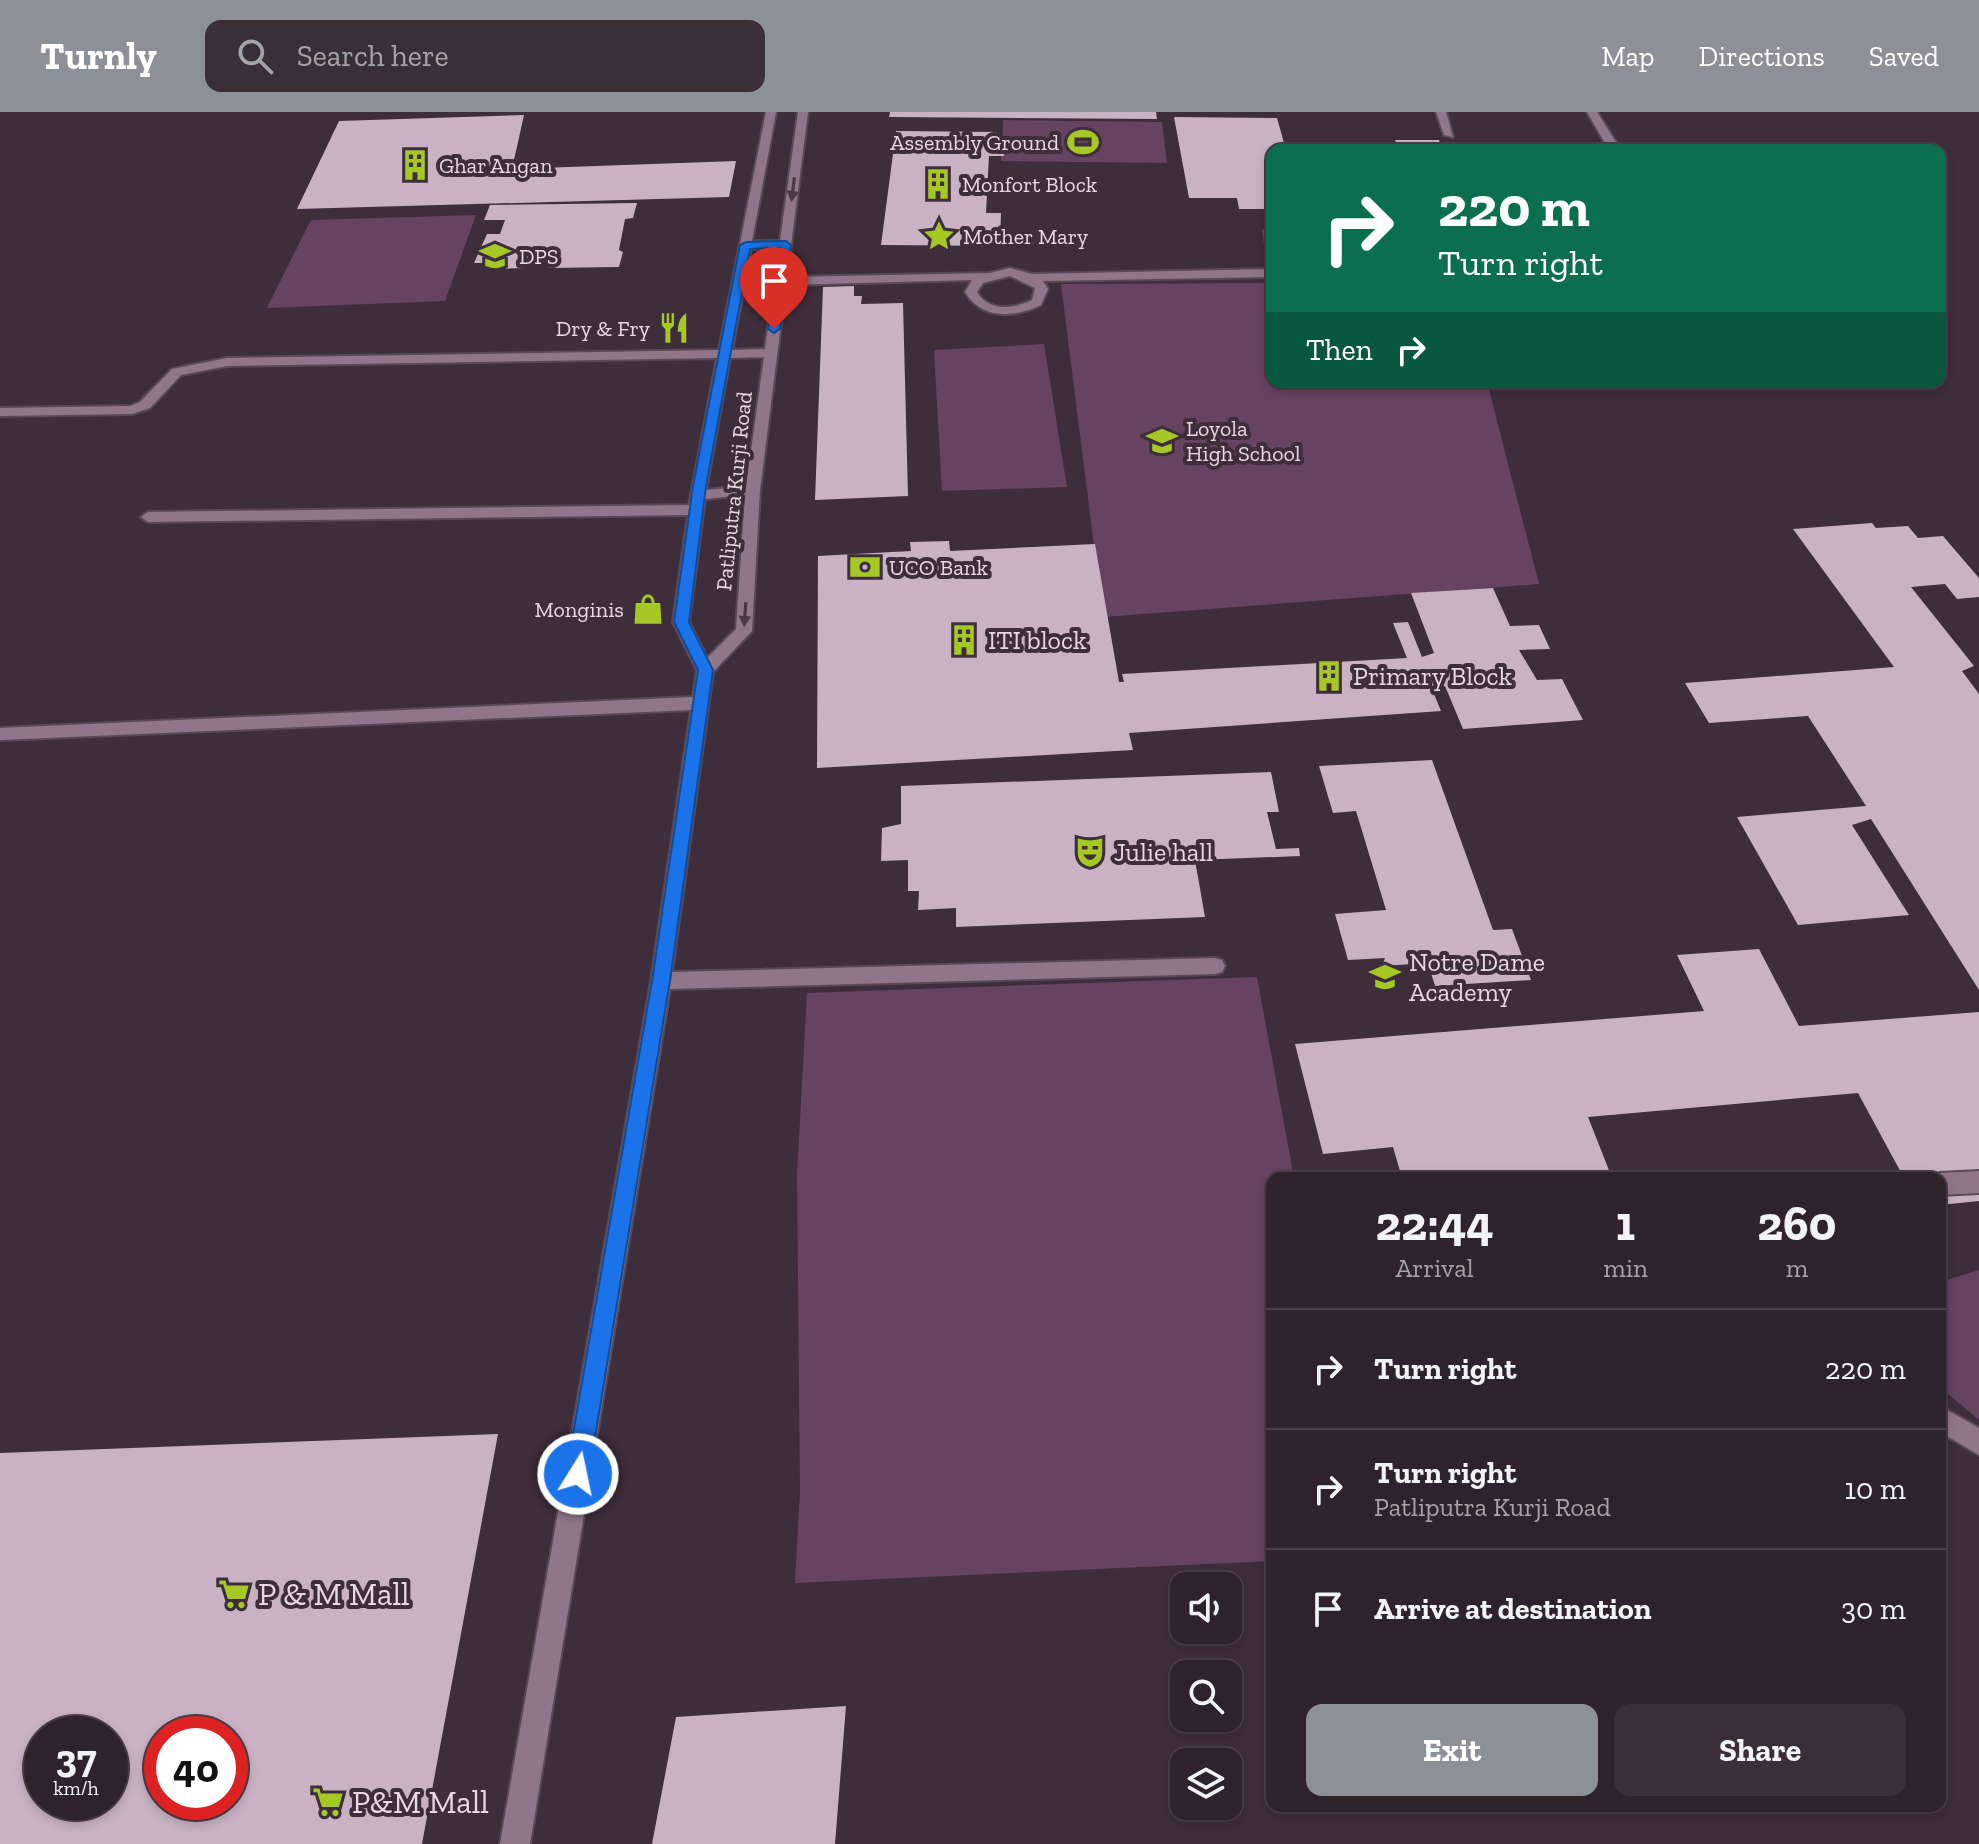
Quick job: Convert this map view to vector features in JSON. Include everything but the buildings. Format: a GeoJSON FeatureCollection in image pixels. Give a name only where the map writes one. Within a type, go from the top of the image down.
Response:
{"type":"FeatureCollection","features":[{"type":"Feature","properties":{"kind":"street"},"geometry":{"type":"LineString","coordinates":[[515,1844],[661,981],[705,670],[681,622],[697,502],[746,245],[781,152],[771,112]]}},
{"type":"Feature","properties":{"kind":"street","name":"Patliputra Kurji Road"},"geometry":{"type":"LineString","coordinates":[[705,670],[744,631],[753,490],[786,245],[781,152],[803,112]]}},
{"type":"Feature","properties":{"kind":"street"},"geometry":{"type":"LineString","coordinates":[[1441,112],[1449,135]]}},
{"type":"Feature","properties":{"kind":"street"},"geometry":{"type":"LineString","coordinates":[[1592,112],[1611,144]]}},
{"type":"Feature","properties":{"kind":"street"},"geometry":{"type":"LineString","coordinates":[[746,245],[786,245]]}},
{"type":"Feature","properties":{"kind":"street"},"geometry":{"type":"LineString","coordinates":[[781,281],[987,276],[1010,272],[1031,278],[1266,273]]}},
{"type":"Feature","properties":{"kind":"street"},"geometry":{"type":"LineString","coordinates":[[987,276],[978,280],[971,292],[980,304],[999,310],[1021,309],[1037,302],[1042,289],[1031,278]]}},
{"type":"Feature","properties":{"kind":"street"},"geometry":{"type":"LineString","coordinates":[[0,412],[132,410],[145,405],[177,372],[227,362],[771,353]]}},
{"type":"Feature","properties":{"kind":"street"},"geometry":{"type":"LineString","coordinates":[[148,517],[697,502],[753,490]]}},
{"type":"Feature","properties":{"kind":"street"},"geometry":{"type":"LineString","coordinates":[[0,734],[699,703]]}},
{"type":"Feature","properties":{"kind":"street"},"geometry":{"type":"LineString","coordinates":[[661,981],[1215,966]]}},
{"type":"Feature","properties":{"kind":"street"},"geometry":{"type":"LineString","coordinates":[[1946,1184],[1979,1182]]}},
{"type":"Feature","properties":{"kind":"street"},"geometry":{"type":"LineString","coordinates":[[1946,1422],[1979,1442]]}},
{"type":"Feature","properties":{"kind":"shaded area","name":"Assembly Ground"},"geometry":{"type":"Polygon","coordinates":[[[1003,120],[1162,122],[1167,163],[1001,161],[1003,120]]]}},
{"type":"Feature","properties":{"kind":"shaded area"},"geometry":{"type":"Polygon","coordinates":[[[476,215],[445,301],[267,308],[311,220],[476,215]]]}},
{"type":"Feature","properties":{"kind":"shaded area"},"geometry":{"type":"Polygon","coordinates":[[[1266,283],[1266,388],[1489,388],[1539,584],[1103,617],[1061,284],[1266,283]]]}},
{"type":"Feature","properties":{"kind":"shaded area"},"geometry":{"type":"Polygon","coordinates":[[[1044,344],[1067,487],[942,491],[934,350],[1044,344]]]}},
{"type":"Feature","properties":{"kind":"shaded area"},"geometry":{"type":"Polygon","coordinates":[[[1257,977],[1293,1172],[1266,1172],[1266,1561],[795,1583],[800,1490],[797,1175],[807,993],[1257,977]]]}},
{"type":"Feature","properties":{"kind":"shaded area"},"geometry":{"type":"Polygon","coordinates":[[[1979,1270],[1979,1420],[1946,1392],[1946,1280],[1979,1270]]]}},
{"type":"Feature","properties":{"kind":"place","name":"Assembly Ground"},"geometry":{"type":"Point","coordinates":[1083,142]}},
{"type":"Feature","properties":{"kind":"place","name":"Ghar Angan"},"geometry":{"type":"Point","coordinates":[415,165]}},
{"type":"Feature","properties":{"kind":"place","name":"Monfort Block"},"geometry":{"type":"Point","coordinates":[938,184]}},
{"type":"Feature","properties":{"kind":"place","name":"Mother Mary"},"geometry":{"type":"Point","coordinates":[939,236]}},
{"type":"Feature","properties":{"kind":"place","name":"DPS"},"geometry":{"type":"Point","coordinates":[495,256]}},
{"type":"Feature","properties":{"kind":"place","name":"Dry & Fry"},"geometry":{"type":"Point","coordinates":[674,328]}},
{"type":"Feature","properties":{"kind":"place","name":"Loyola High School"},"geometry":{"type":"Point","coordinates":[1162,441]}},
{"type":"Feature","properties":{"kind":"place","name":"UCO Bank"},"geometry":{"type":"Point","coordinates":[865,567]}},
{"type":"Feature","properties":{"kind":"place","name":"Monginis"},"geometry":{"type":"Point","coordinates":[648,609]}},
{"type":"Feature","properties":{"kind":"place","name":"ITI block"},"geometry":{"type":"Point","coordinates":[964,640]}},
{"type":"Feature","properties":{"kind":"place","name":"Primary Block"},"geometry":{"type":"Point","coordinates":[1329,676]}},
{"type":"Feature","properties":{"kind":"place","name":"Julie hall"},"geometry":{"type":"Point","coordinates":[1090,852]}},
{"type":"Feature","properties":{"kind":"place","name":"Notre Dame Academy"},"geometry":{"type":"Point","coordinates":[1385,977]}},
{"type":"Feature","properties":{"kind":"place","name":"P & M Mall"},"geometry":{"type":"Point","coordinates":[234,1594]}},
{"type":"Feature","properties":{"kind":"place","name":"P&M Mall"},"geometry":{"type":"Point","coordinates":[328,1802]}},
{"type":"Feature","properties":{"kind":"route"},"geometry":{"type":"LineString","coordinates":[[578,1474],[661,981],[705,670],[681,622],[699,486],[746,245],[786,245],[774,329]]}}]}
